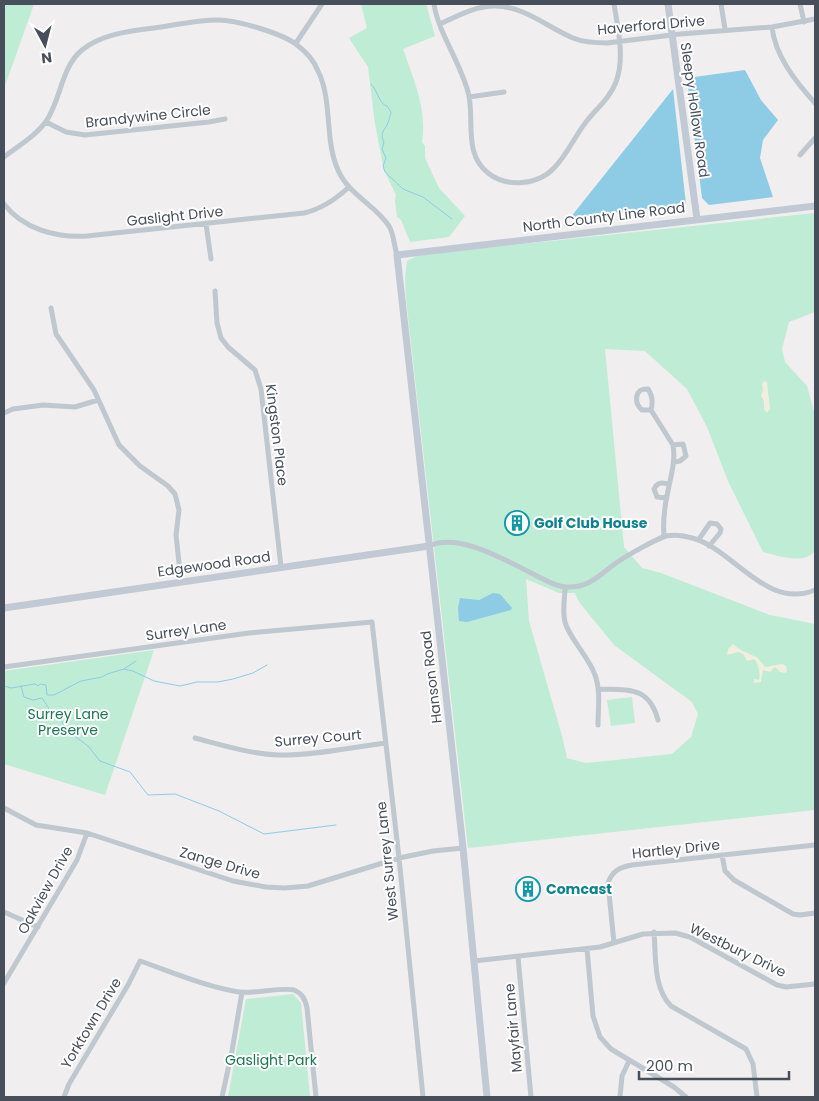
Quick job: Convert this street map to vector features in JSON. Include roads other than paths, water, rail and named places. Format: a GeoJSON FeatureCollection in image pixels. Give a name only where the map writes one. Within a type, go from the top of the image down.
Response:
{"type":"FeatureCollection","features":[{"type":"Feature","properties":{"kind":"street"},"geometry":{"type":"LineString","coordinates":[[296,44],[322,4]]}},
{"type":"Feature","properties":{"kind":"street"},"geometry":{"type":"LineString","coordinates":[[434,4],[469,97],[472,148],[480,166],[490,175],[505,182],[521,183],[540,178],[553,170],[578,133],[613,88],[620,62],[620,41],[614,4]]}},
{"type":"Feature","properties":{"kind":"street","name":"Sleepy Hollow Road"},"geometry":{"type":"LineString","coordinates":[[668,4],[697,219]]}},
{"type":"Feature","properties":{"kind":"street"},"geometry":{"type":"LineString","coordinates":[[721,4],[725,29]]}},
{"type":"Feature","properties":{"kind":"street"},"geometry":{"type":"LineString","coordinates":[[800,4],[804,22]]}},
{"type":"Feature","properties":{"kind":"street","name":"Haverford Drive"},"geometry":{"type":"LineString","coordinates":[[440,24],[468,11],[493,6],[514,6],[573,38],[596,43],[725,29],[772,27],[815,19]]}},
{"type":"Feature","properties":{"kind":"street"},"geometry":{"type":"LineString","coordinates":[[4,157],[46,122],[70,64],[88,46],[106,37],[127,32],[197,22],[228,20],[250,25],[296,44],[307,54],[318,70],[324,88],[332,154],[338,172],[349,187],[381,216],[389,226],[397,255]]}},
{"type":"Feature","properties":{"kind":"street"},"geometry":{"type":"LineString","coordinates":[[772,27],[775,44],[780,56],[815,104]]}},
{"type":"Feature","properties":{"kind":"street"},"geometry":{"type":"LineString","coordinates":[[469,97],[504,92]]}},
{"type":"Feature","properties":{"kind":"street","name":"Brandywine Circle"},"geometry":{"type":"LineString","coordinates":[[46,122],[66,132],[85,135],[225,119]]}},
{"type":"Feature","properties":{"kind":"street"},"geometry":{"type":"LineString","coordinates":[[800,155],[815,138]]}},
{"type":"Feature","properties":{"kind":"street","name":"Gaslight Drive"},"geometry":{"type":"LineString","coordinates":[[4,204],[13,213],[32,226],[51,233],[74,237],[287,216],[310,212],[331,202],[349,187]]}},
{"type":"Feature","properties":{"kind":"street","name":"North County Line Road"},"geometry":{"type":"LineString","coordinates":[[397,255],[815,206]]}},
{"type":"Feature","properties":{"kind":"street"},"geometry":{"type":"LineString","coordinates":[[206,224],[211,259]]}},
{"type":"Feature","properties":{"kind":"street","name":"Hanson Road"},"geometry":{"type":"LineString","coordinates":[[397,255],[463,848],[486,1097]]}},
{"type":"Feature","properties":{"kind":"street","name":"Kingston Place"},"geometry":{"type":"LineString","coordinates":[[215,291],[217,323],[221,338],[228,347],[255,370],[261,389],[282,567]]}},
{"type":"Feature","properties":{"kind":"street"},"geometry":{"type":"LineString","coordinates":[[51,308],[56,334],[83,372],[115,437],[125,452],[140,466],[168,486],[175,494],[179,510],[176,535],[181,581]]}},
{"type":"Feature","properties":{"kind":"street"},"geometry":{"type":"LineString","coordinates":[[651,410],[642,410],[638,407],[636,396],[638,391],[648,389],[651,393],[651,410],[672,445],[674,462],[663,520],[664,537]]}},
{"type":"Feature","properties":{"kind":"street"},"geometry":{"type":"LineString","coordinates":[[4,413],[13,409],[43,405],[76,406],[98,400]]}},
{"type":"Feature","properties":{"kind":"street"},"geometry":{"type":"LineString","coordinates":[[672,445],[683,444],[686,456],[680,461],[674,462]]}},
{"type":"Feature","properties":{"kind":"street"},"geometry":{"type":"LineString","coordinates":[[666,498],[657,497],[654,489],[656,484],[669,484]]}},
{"type":"Feature","properties":{"kind":"street"},"geometry":{"type":"LineString","coordinates":[[699,540],[710,524],[717,524],[721,529],[720,533],[709,546]]}},
{"type":"Feature","properties":{"kind":"street"},"geometry":{"type":"LineString","coordinates":[[429,546],[435,543],[449,542],[468,544],[566,587],[596,580],[619,561],[664,537],[676,536],[699,540],[754,578],[780,593],[800,594],[815,590]]}},
{"type":"Feature","properties":{"kind":"street","name":"Edgewood Road"},"geometry":{"type":"LineString","coordinates":[[4,608],[429,546]]}},
{"type":"Feature","properties":{"kind":"street"},"geometry":{"type":"LineString","coordinates":[[566,587],[564,612],[566,625],[592,668],[599,689],[598,725]]}},
{"type":"Feature","properties":{"kind":"street","name":"Surrey Lane"},"geometry":{"type":"LineString","coordinates":[[4,667],[249,632],[372,622]]}},
{"type":"Feature","properties":{"kind":"street","name":"West Surrey Lane"},"geometry":{"type":"LineString","coordinates":[[372,622],[399,858],[423,1097]]}},
{"type":"Feature","properties":{"kind":"street"},"geometry":{"type":"LineString","coordinates":[[599,689],[641,692],[655,706],[658,720]]}},
{"type":"Feature","properties":{"kind":"street","name":"Surrey Court"},"geometry":{"type":"LineString","coordinates":[[195,738],[257,753],[279,755],[386,743]]}},
{"type":"Feature","properties":{"kind":"street","name":"Zange Drive"},"geometry":{"type":"LineString","coordinates":[[4,808],[36,825],[87,833],[233,881],[266,887],[308,886],[399,858],[433,851],[463,848]]}},
{"type":"Feature","properties":{"kind":"street","name":"Oakview Drive"},"geometry":{"type":"LineString","coordinates":[[4,983],[77,860],[87,833]]}},
{"type":"Feature","properties":{"kind":"street","name":"Hartley Drive"},"geometry":{"type":"LineString","coordinates":[[614,943],[608,889],[609,880],[615,871],[632,865],[815,844]]}},
{"type":"Feature","properties":{"kind":"street"},"geometry":{"type":"LineString","coordinates":[[722,855],[725,871],[734,880],[793,914],[815,913]]}},
{"type":"Feature","properties":{"kind":"street"},"geometry":{"type":"LineString","coordinates":[[4,912],[38,927]]}},
{"type":"Feature","properties":{"kind":"street"},"geometry":{"type":"LineString","coordinates":[[654,932],[659,984],[667,1002],[746,1050],[753,1064],[757,1097]]}},
{"type":"Feature","properties":{"kind":"street","name":"Westbury Drive"},"geometry":{"type":"LineString","coordinates":[[474,961],[587,949],[643,934],[674,932],[690,937],[777,985],[786,987],[815,984]]}},
{"type":"Feature","properties":{"kind":"street"},"geometry":{"type":"LineString","coordinates":[[587,949],[593,1016],[600,1037],[607,1046],[674,1087],[686,1097]]}},
{"type":"Feature","properties":{"kind":"street","name":"Mayfair Lane"},"geometry":{"type":"LineString","coordinates":[[518,957],[531,1097]]}},
{"type":"Feature","properties":{"kind":"street","name":"Yorktown Drive"},"geometry":{"type":"LineString","coordinates":[[64,1097],[68,1084],[128,985],[140,961],[220,988],[242,992]]}},
{"type":"Feature","properties":{"kind":"street"},"geometry":{"type":"LineString","coordinates":[[222,1097],[242,992],[289,989],[295,990],[303,997],[307,1008],[316,1097]]}},
{"type":"Feature","properties":{"kind":"street"},"geometry":{"type":"LineString","coordinates":[[620,1097],[622,1076],[629,1061]]}},
{"type":"Feature","properties":{"kind":"water"},"geometry":{"type":"Polygon","coordinates":[[[745,70],[761,100],[778,120],[763,140],[760,158],[773,197],[709,205],[702,198],[687,78],[745,70]]]}},
{"type":"Feature","properties":{"kind":"water"},"geometry":{"type":"Polygon","coordinates":[[[673,89],[686,204],[570,218],[673,89]]]}},
{"type":"Feature","properties":{"kind":"water"},"geometry":{"type":"Polygon","coordinates":[[[493,593],[500,594],[512,608],[511,610],[467,622],[459,621],[458,608],[460,598],[479,600],[493,593]]]}},
{"type":"Feature","properties":{"kind":"waterway"},"geometry":{"type":"LineString","coordinates":[[371,84],[382,103],[391,112],[382,135],[384,142],[382,149],[386,158],[383,166],[385,172],[403,189],[423,197],[452,219]]}},
{"type":"Feature","properties":{"kind":"waterway"},"geometry":{"type":"LineString","coordinates":[[124,669],[136,661]]}},
{"type":"Feature","properties":{"kind":"waterway"},"geometry":{"type":"LineString","coordinates":[[4,686],[11,688],[35,684],[38,686],[40,684],[46,685],[47,695],[54,695],[81,681],[102,677],[124,669],[154,681],[180,686],[197,682],[218,682],[233,679],[253,673],[267,665]]}},
{"type":"Feature","properties":{"kind":"waterway"},"geometry":{"type":"LineString","coordinates":[[21,686],[24,697],[33,700],[42,698],[50,710],[61,720],[66,730],[88,746],[100,761],[130,772],[148,795],[175,794],[219,811],[264,834],[336,825]]}},
{"type":"Feature","properties":{"kind":"place","name":"Golf Club House"},"geometry":{"type":"Point","coordinates":[517,523]}},
{"type":"Feature","properties":{"kind":"place","name":"Comcast"},"geometry":{"type":"Point","coordinates":[528,889]}},
{"type":"Feature","properties":{"kind":"park label","name":"Surrey Lane Preserve"},"geometry":{"type":"Point","coordinates":[68,722]}},
{"type":"Feature","properties":{"kind":"park label","name":"Gaslight Park"},"geometry":{"type":"Point","coordinates":[271,1060]}}]}
